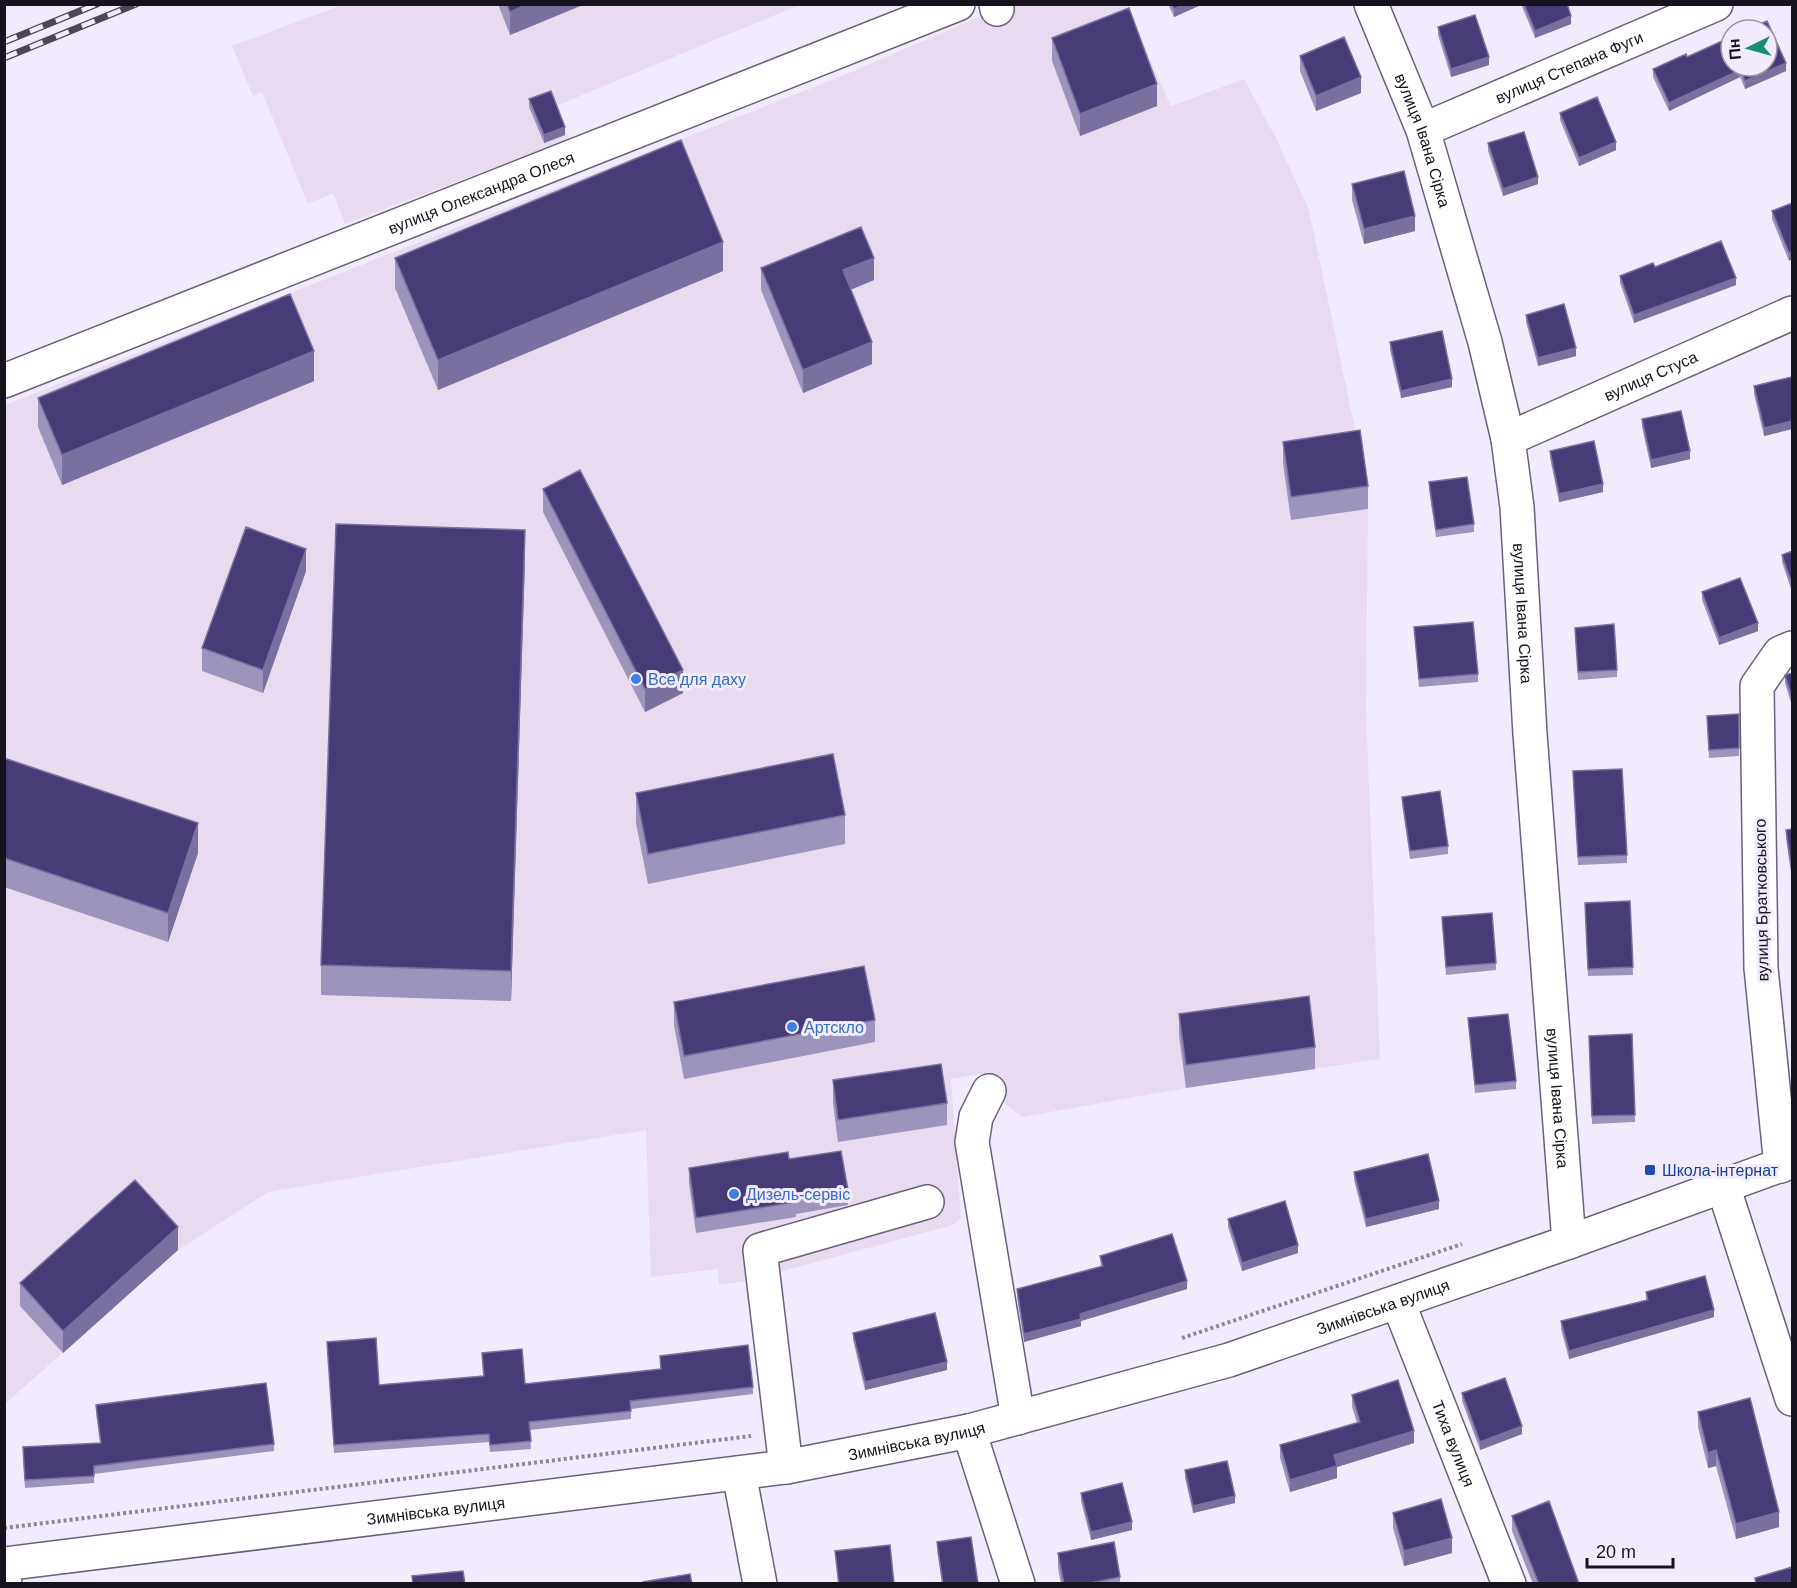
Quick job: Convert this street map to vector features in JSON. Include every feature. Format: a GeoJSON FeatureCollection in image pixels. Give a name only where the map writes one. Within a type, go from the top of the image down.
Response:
{"type":"FeatureCollection","features":[{"type":"Feature","properties":{"kind":"street","name":"вулиця Олександра Олеся"},"geometry":{"type":"LineString","coordinates":[[4,381],[958,4]]}},
{"type":"Feature","properties":{"kind":"street","name":"вулиця Івана Сірка"},"geometry":{"type":"LineString","coordinates":[[1371,4],[1423,130],[1485,342],[1508,439],[1517,507],[1530,734],[1569,1242]]}},
{"type":"Feature","properties":{"kind":"street","name":"вулиця Степана Фуги"},"geometry":{"type":"LineString","coordinates":[[1423,130],[1716,4]]}},
{"type":"Feature","properties":{"kind":"street","name":"вулиця Стуса"},"geometry":{"type":"LineString","coordinates":[[1508,439],[1792,313]]}},
{"type":"Feature","properties":{"kind":"street","name":"вулиця Братковського"},"geometry":{"type":"LineString","coordinates":[[1786,1164],[1761,968],[1757,686],[1780,653],[1792,648]]}},
{"type":"Feature","properties":{"kind":"street"},"geometry":{"type":"LineString","coordinates":[[989,1091],[976,1117],[972,1142],[1018,1418]]}},
{"type":"Feature","properties":{"kind":"street","name":"Зимнівська вулиця"},"geometry":{"type":"LineString","coordinates":[[4,1564],[786,1467],[969,1431],[1229,1360],[1786,1164]]}},
{"type":"Feature","properties":{"kind":"street"},"geometry":{"type":"LineString","coordinates":[[1723,1186],[1792,1399]]}},
{"type":"Feature","properties":{"kind":"street"},"geometry":{"type":"LineString","coordinates":[[786,1467],[760,1250],[927,1202]]}},
{"type":"Feature","properties":{"kind":"street","name":"Тиха вулиця"},"geometry":{"type":"LineString","coordinates":[[1398,1302],[1509,1584]]}},
{"type":"Feature","properties":{"kind":"street"},"geometry":{"type":"LineString","coordinates":[[969,1431],[1018,1584]]}},
{"type":"Feature","properties":{"kind":"street"},"geometry":{"type":"LineString","coordinates":[[739,1473],[760,1584]]}},
{"type":"Feature","properties":{"kind":"shaded area"},"geometry":{"type":"Polygon","coordinates":[[[342,5],[799,5],[556,106],[569,139],[345,224],[333,193],[308,204],[262,92],[253,96],[232,46],[342,5]]]}},
{"type":"Feature","properties":{"kind":"shaded area"},"geometry":{"type":"Polygon","coordinates":[[[1007,5],[1126,5],[1171,106],[1244,79],[1277,140],[1309,210],[1360,453],[1368,509],[1366,710],[1380,1059],[1186,1088],[1022,1117],[989,1091],[986,1073],[951,1079],[961,1218],[953,1225],[779,1272],[763,1279],[719,1285],[718,1269],[651,1277],[646,1130],[268,1192],[178,1250],[5,1404],[5,405],[837,78],[1007,5]]]}},
{"type":"Feature","properties":{"kind":"building"},"geometry":{"type":"Polygon","coordinates":[[[507,4],[528,4],[510,12],[507,4]]]}},
{"type":"Feature","properties":{"kind":"building"},"geometry":{"type":"Polygon","coordinates":[[[1172,4],[1185,4],[1174,9],[1172,4]]]}},
{"type":"Feature","properties":{"kind":"building"},"geometry":{"type":"Polygon","coordinates":[[[1524,4],[1567,4],[1571,16],[1535,31],[1524,4]]]}},
{"type":"Feature","properties":{"kind":"building"},"geometry":{"type":"Polygon","coordinates":[[[1129,8],[1157,84],[1080,114],[1052,38],[1129,8]]]}},
{"type":"Feature","properties":{"kind":"building"},"geometry":{"type":"Polygon","coordinates":[[[1475,15],[1489,57],[1451,69],[1438,27],[1475,15]]]}},
{"type":"Feature","properties":{"kind":"building"},"geometry":{"type":"Polygon","coordinates":[[[1344,37],[1361,77],[1316,96],[1300,56],[1344,37]]]}},
{"type":"Feature","properties":{"kind":"building"},"geometry":{"type":"Polygon","coordinates":[[[1719,42],[1719,78],[1723,78],[1669,103],[1653,69],[1686,54],[1687,57],[1719,42]]]}},
{"type":"Feature","properties":{"kind":"building"},"geometry":{"type":"Polygon","coordinates":[[[1779,48],[1786,63],[1779,66],[1779,48]]]}},
{"type":"Feature","properties":{"kind":"building"},"geometry":{"type":"Polygon","coordinates":[[[551,91],[565,127],[544,135],[529,99],[551,91]]]}},
{"type":"Feature","properties":{"kind":"building"},"geometry":{"type":"Polygon","coordinates":[[[1597,97],[1616,142],[1579,158],[1560,113],[1597,97]]]}},
{"type":"Feature","properties":{"kind":"building"},"geometry":{"type":"Polygon","coordinates":[[[1524,132],[1538,177],[1503,189],[1488,143],[1524,132]]]}},
{"type":"Feature","properties":{"kind":"building"},"geometry":{"type":"Polygon","coordinates":[[[681,140],[723,242],[438,360],[395,258],[681,140]]]}},
{"type":"Feature","properties":{"kind":"building"},"geometry":{"type":"Polygon","coordinates":[[[1404,171],[1415,216],[1364,229],[1352,184],[1404,171]]]}},
{"type":"Feature","properties":{"kind":"building"},"geometry":{"type":"Polygon","coordinates":[[[1792,203],[1792,251],[1789,253],[1772,211],[1792,203]]]}},
{"type":"Feature","properties":{"kind":"building"},"geometry":{"type":"Polygon","coordinates":[[[861,227],[874,258],[843,270],[872,342],[803,370],[761,268],[861,227]]]}},
{"type":"Feature","properties":{"kind":"building"},"geometry":{"type":"Polygon","coordinates":[[[1721,241],[1736,278],[1634,315],[1620,276],[1653,263],[1655,267],[1721,241]]]}},
{"type":"Feature","properties":{"kind":"building"},"geometry":{"type":"Polygon","coordinates":[[[290,294],[314,351],[62,455],[38,398],[290,294]]]}},
{"type":"Feature","properties":{"kind":"building"},"geometry":{"type":"Polygon","coordinates":[[[1564,304],[1576,348],[1538,358],[1526,315],[1564,304]]]}},
{"type":"Feature","properties":{"kind":"building"},"geometry":{"type":"Polygon","coordinates":[[[1442,331],[1452,379],[1401,391],[1390,342],[1442,331]]]}},
{"type":"Feature","properties":{"kind":"building"},"geometry":{"type":"Polygon","coordinates":[[[1792,377],[1792,421],[1764,428],[1754,386],[1792,377]]]}},
{"type":"Feature","properties":{"kind":"building"},"geometry":{"type":"Polygon","coordinates":[[[1681,411],[1690,451],[1651,460],[1642,419],[1681,411]]]}},
{"type":"Feature","properties":{"kind":"building"},"geometry":{"type":"Polygon","coordinates":[[[1360,430],[1368,486],[1291,497],[1283,442],[1360,430]]]}},
{"type":"Feature","properties":{"kind":"building"},"geometry":{"type":"Polygon","coordinates":[[[1594,441],[1603,484],[1559,494],[1550,451],[1594,441]]]}},
{"type":"Feature","properties":{"kind":"building"},"geometry":{"type":"Polygon","coordinates":[[[580,470],[683,670],[645,689],[543,489],[580,470]]]}},
{"type":"Feature","properties":{"kind":"building"},"geometry":{"type":"Polygon","coordinates":[[[1467,477],[1474,524],[1436,530],[1429,482],[1467,477]]]}},
{"type":"Feature","properties":{"kind":"building"},"geometry":{"type":"Polygon","coordinates":[[[336,524],[525,530],[511,971],[321,965],[336,524]]]}},
{"type":"Feature","properties":{"kind":"building"},"geometry":{"type":"Polygon","coordinates":[[[246,527],[306,549],[263,670],[202,648],[246,527]]]}},
{"type":"Feature","properties":{"kind":"building"},"geometry":{"type":"Polygon","coordinates":[[[1792,551],[1792,584],[1782,555],[1792,551]]]}},
{"type":"Feature","properties":{"kind":"building"},"geometry":{"type":"Polygon","coordinates":[[[1740,578],[1758,623],[1719,638],[1702,592],[1740,578]]]}},
{"type":"Feature","properties":{"kind":"building"},"geometry":{"type":"Polygon","coordinates":[[[1473,622],[1478,674],[1419,679],[1414,627],[1473,622]]]}},
{"type":"Feature","properties":{"kind":"building"},"geometry":{"type":"Polygon","coordinates":[[[1614,624],[1617,670],[1578,672],[1575,628],[1614,624]]]}},
{"type":"Feature","properties":{"kind":"building"},"geometry":{"type":"Polygon","coordinates":[[[1792,673],[1792,698],[1785,675],[1792,673]]]}},
{"type":"Feature","properties":{"kind":"building"},"geometry":{"type":"Polygon","coordinates":[[[1739,714],[1739,748],[1709,750],[1707,716],[1739,714]]]}},
{"type":"Feature","properties":{"kind":"building"},"geometry":{"type":"Polygon","coordinates":[[[833,754],[845,815],[648,854],[636,793],[833,754]]]}},
{"type":"Feature","properties":{"kind":"building"},"geometry":{"type":"Polygon","coordinates":[[[4,758],[198,823],[168,913],[4,858],[4,758]]]}},
{"type":"Feature","properties":{"kind":"building"},"geometry":{"type":"Polygon","coordinates":[[[1622,769],[1627,855],[1578,857],[1573,771],[1622,769]]]}},
{"type":"Feature","properties":{"kind":"building"},"geometry":{"type":"Polygon","coordinates":[[[1440,791],[1448,846],[1410,851],[1402,797],[1440,791]]]}},
{"type":"Feature","properties":{"kind":"building"},"geometry":{"type":"Polygon","coordinates":[[[1792,829],[1792,872],[1786,830],[1792,829]]]}},
{"type":"Feature","properties":{"kind":"building"},"geometry":{"type":"Polygon","coordinates":[[[1630,901],[1633,967],[1588,969],[1585,903],[1630,901]]]}},
{"type":"Feature","properties":{"kind":"building"},"geometry":{"type":"Polygon","coordinates":[[[1492,913],[1496,963],[1446,967],[1442,917],[1492,913]]]}},
{"type":"Feature","properties":{"kind":"building"},"geometry":{"type":"Polygon","coordinates":[[[864,966],[875,1020],[684,1056],[674,1002],[864,966]]]}},
{"type":"Feature","properties":{"kind":"building"},"geometry":{"type":"Polygon","coordinates":[[[1309,996],[1315,1047],[1186,1065],[1179,1014],[1309,996]]]}},
{"type":"Feature","properties":{"kind":"building"},"geometry":{"type":"Polygon","coordinates":[[[1508,1014],[1516,1081],[1475,1085],[1468,1018],[1508,1014]]]}},
{"type":"Feature","properties":{"kind":"building"},"geometry":{"type":"Polygon","coordinates":[[[1632,1034],[1635,1115],[1592,1116],[1589,1036],[1632,1034]]]}},
{"type":"Feature","properties":{"kind":"building"},"geometry":{"type":"Polygon","coordinates":[[[941,1064],[947,1103],[838,1120],[833,1080],[941,1064]]]}},
{"type":"Feature","properties":{"kind":"building"},"geometry":{"type":"Polygon","coordinates":[[[841,1151],[848,1190],[795,1199],[796,1202],[696,1218],[689,1168],[788,1152],[789,1159],[841,1151]]]}},
{"type":"Feature","properties":{"kind":"building"},"geometry":{"type":"Polygon","coordinates":[[[1428,1154],[1439,1201],[1366,1219],[1354,1172],[1428,1154]]]}},
{"type":"Feature","properties":{"kind":"building"},"geometry":{"type":"Polygon","coordinates":[[[135,1180],[178,1227],[63,1331],[20,1283],[135,1180]]]}},
{"type":"Feature","properties":{"kind":"building"},"geometry":{"type":"Polygon","coordinates":[[[1285,1201],[1298,1245],[1242,1263],[1228,1219],[1285,1201]]]}},
{"type":"Feature","properties":{"kind":"building"},"geometry":{"type":"Polygon","coordinates":[[[1172,1234],[1187,1281],[1080,1314],[1081,1319],[1024,1334],[1017,1289],[1103,1266],[1100,1256],[1172,1234]]]}},
{"type":"Feature","properties":{"kind":"building"},"geometry":{"type":"Polygon","coordinates":[[[1705,1276],[1714,1310],[1569,1351],[1561,1321],[1648,1300],[1646,1292],[1705,1276]]]}},
{"type":"Feature","properties":{"kind":"building"},"geometry":{"type":"Polygon","coordinates":[[[935,1313],[947,1362],[865,1382],[853,1333],[935,1313]]]}},
{"type":"Feature","properties":{"kind":"building"},"geometry":{"type":"Polygon","coordinates":[[[376,1338],[379,1385],[484,1376],[482,1353],[522,1349],[525,1384],[661,1369],[660,1356],[748,1345],[753,1387],[630,1401],[631,1411],[529,1422],[531,1441],[490,1445],[489,1434],[334,1445],[327,1342],[376,1338]]]}},
{"type":"Feature","properties":{"kind":"building"},"geometry":{"type":"Polygon","coordinates":[[[1505,1378],[1522,1426],[1480,1442],[1462,1393],[1505,1378]]]}},
{"type":"Feature","properties":{"kind":"building"},"geometry":{"type":"Polygon","coordinates":[[[1398,1380],[1414,1431],[1334,1455],[1337,1466],[1290,1480],[1280,1445],[1360,1422],[1352,1395],[1398,1380]]]}},
{"type":"Feature","properties":{"kind":"building"},"geometry":{"type":"Polygon","coordinates":[[[266,1383],[274,1444],[94,1466],[94,1476],[25,1480],[23,1447],[101,1443],[96,1405],[266,1383]]]}},
{"type":"Feature","properties":{"kind":"building"},"geometry":{"type":"Polygon","coordinates":[[[1750,1398],[1779,1512],[1736,1524],[1716,1450],[1708,1453],[1698,1412],[1750,1398]]]}},
{"type":"Feature","properties":{"kind":"building"},"geometry":{"type":"Polygon","coordinates":[[[1227,1461],[1235,1496],[1193,1506],[1185,1470],[1227,1461]]]}},
{"type":"Feature","properties":{"kind":"building"},"geometry":{"type":"Polygon","coordinates":[[[1122,1483],[1132,1522],[1091,1532],[1081,1493],[1122,1483]]]}},
{"type":"Feature","properties":{"kind":"building"},"geometry":{"type":"Polygon","coordinates":[[[1441,1499],[1452,1538],[1404,1551],[1393,1513],[1441,1499]]]}},
{"type":"Feature","properties":{"kind":"building"},"geometry":{"type":"Polygon","coordinates":[[[1549,1501],[1579,1584],[1539,1584],[1512,1516],[1549,1501]]]}},
{"type":"Feature","properties":{"kind":"building"},"geometry":{"type":"Polygon","coordinates":[[[971,1537],[978,1583],[943,1584],[937,1542],[971,1537]]]}},
{"type":"Feature","properties":{"kind":"building"},"geometry":{"type":"Polygon","coordinates":[[[1114,1542],[1120,1577],[1085,1584],[1064,1584],[1058,1553],[1114,1542]]]}},
{"type":"Feature","properties":{"kind":"building"},"geometry":{"type":"Polygon","coordinates":[[[890,1545],[894,1584],[839,1584],[835,1551],[890,1545]]]}},
{"type":"Feature","properties":{"kind":"building"},"geometry":{"type":"Polygon","coordinates":[[[1792,1567],[1792,1584],[1756,1584],[1755,1578],[1792,1567]]]}},
{"type":"Feature","properties":{"kind":"building"},"geometry":{"type":"Polygon","coordinates":[[[463,1571],[465,1584],[413,1584],[412,1576],[463,1571]]]}},
{"type":"Feature","properties":{"kind":"building"},"geometry":{"type":"Polygon","coordinates":[[[690,1574],[692,1584],[643,1584],[643,1582],[690,1574]]]}},
{"type":"Feature","properties":{"kind":"railway"},"geometry":{"type":"LineString","coordinates":[[4,42],[97,4]]}},
{"type":"Feature","properties":{"kind":"railway"},"geometry":{"type":"LineString","coordinates":[[4,58],[136,4]]}},
{"type":"Feature","properties":{"kind":"place","name":"Все для даху"},"geometry":{"type":"Point","coordinates":[636,679]}},
{"type":"Feature","properties":{"kind":"place","name":"Артскло"},"geometry":{"type":"Point","coordinates":[792,1027]}},
{"type":"Feature","properties":{"kind":"place","name":"Школа-інтернат"},"geometry":{"type":"Point","coordinates":[1650,1170]}},
{"type":"Feature","properties":{"kind":"place","name":"Дизель-сервіс"},"geometry":{"type":"Point","coordinates":[734,1194]}}]}
